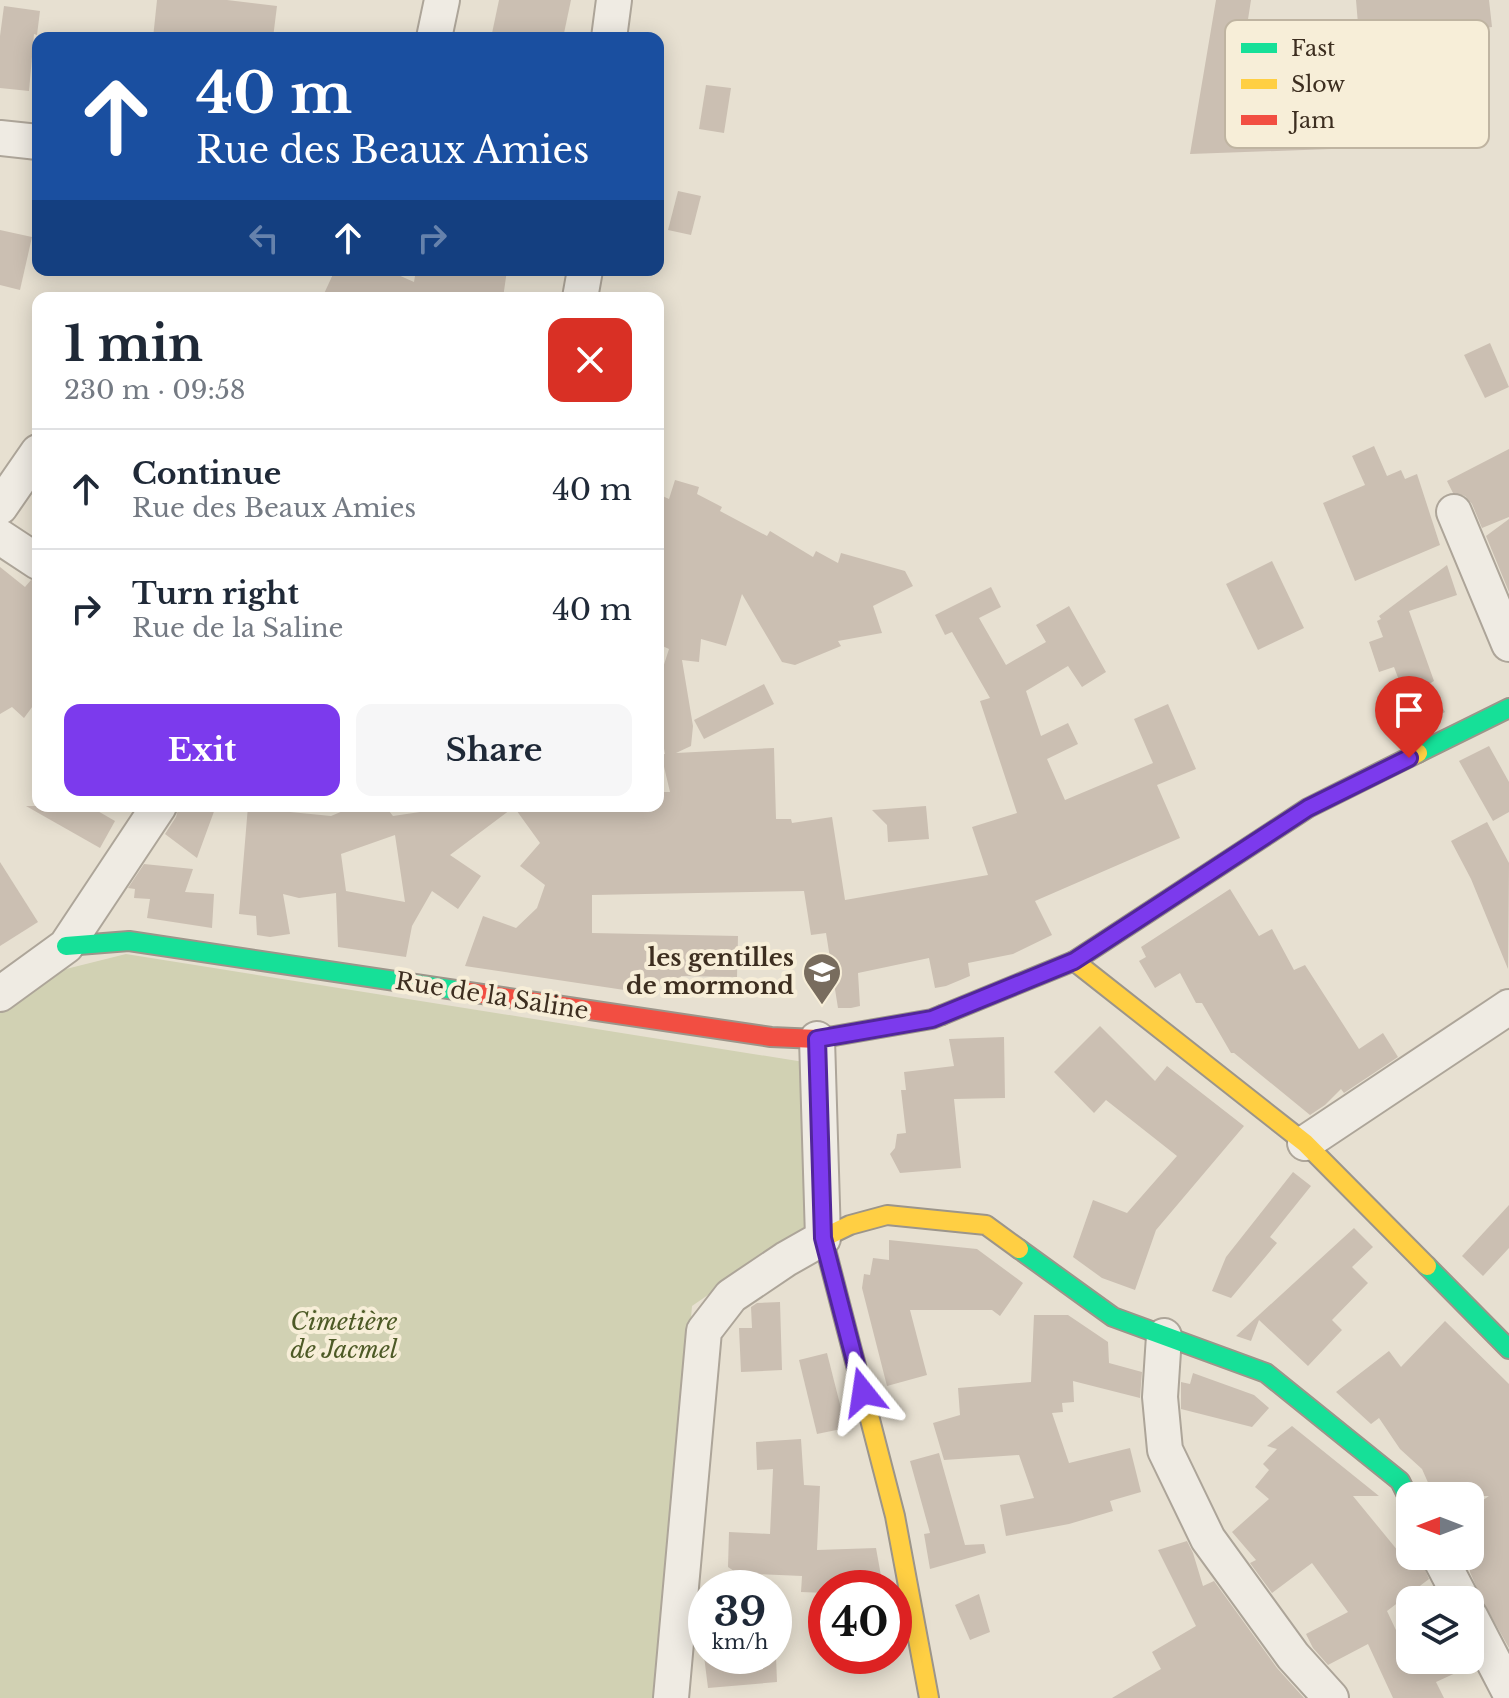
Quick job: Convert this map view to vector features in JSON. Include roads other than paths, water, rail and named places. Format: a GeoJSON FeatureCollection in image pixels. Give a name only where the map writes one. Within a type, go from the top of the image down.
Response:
{"type":"FeatureCollection","features":[{"type":"Feature","properties":{"kind":"street"},"geometry":{"type":"LineString","coordinates":[[435,32],[442,0]]}},
{"type":"Feature","properties":{"kind":"street"},"geometry":{"type":"LineString","coordinates":[[610,32],[614,0]]}},
{"type":"Feature","properties":{"kind":"street"},"geometry":{"type":"LineString","coordinates":[[0,138],[32,141]]}},
{"type":"Feature","properties":{"kind":"street"},"geometry":{"type":"LineString","coordinates":[[0,507],[32,461]]}},
{"type":"Feature","properties":{"kind":"street"},"geometry":{"type":"LineString","coordinates":[[1454,512],[1509,644]]}},
{"type":"Feature","properties":{"kind":"street"},"geometry":{"type":"LineString","coordinates":[[0,537],[32,558]]}},
{"type":"Feature","properties":{"kind":"street","name":"Rue de la Saline"},"geometry":{"type":"LineString","coordinates":[[66,946],[129,941],[771,1037],[817,1039],[932,1019],[1074,961],[1308,808],[1509,708]]}},
{"type":"Feature","properties":{"kind":"street"},"geometry":{"type":"LineString","coordinates":[[0,994],[66,946],[155,812]]}},
{"type":"Feature","properties":{"kind":"street"},"geometry":{"type":"LineString","coordinates":[[1074,961],[1305,1143],[1509,1349]]}},
{"type":"Feature","properties":{"kind":"street"},"geometry":{"type":"LineString","coordinates":[[1305,1143],[1509,1007]]}},
{"type":"Feature","properties":{"kind":"street"},"geometry":{"type":"LineString","coordinates":[[817,1039],[823,1238],[895,1516],[929,1698]]}},
{"type":"Feature","properties":{"kind":"street"},"geometry":{"type":"LineString","coordinates":[[671,1698],[704,1331],[731,1296],[786,1259],[850,1225],[887,1215],[986,1225],[1113,1317],[1266,1373],[1400,1482]]}},
{"type":"Feature","properties":{"kind":"street"},"geometry":{"type":"LineString","coordinates":[[1164,1336],[1160,1397],[1165,1450],[1208,1539],[1293,1656],[1331,1698]]}},
{"type":"Feature","properties":{"kind":"street"},"geometry":{"type":"LineString","coordinates":[[1484,1643],[1509,1691]]}},
{"type":"Feature","properties":{"kind":"place","name":"les gentilles de mormond"},"geometry":{"type":"Point","coordinates":[822,1006]}},
{"type":"Feature","properties":{"kind":"park label","name":"Cimetière de Jacmel"},"geometry":{"type":"Point","coordinates":[344,1336]}}]}
